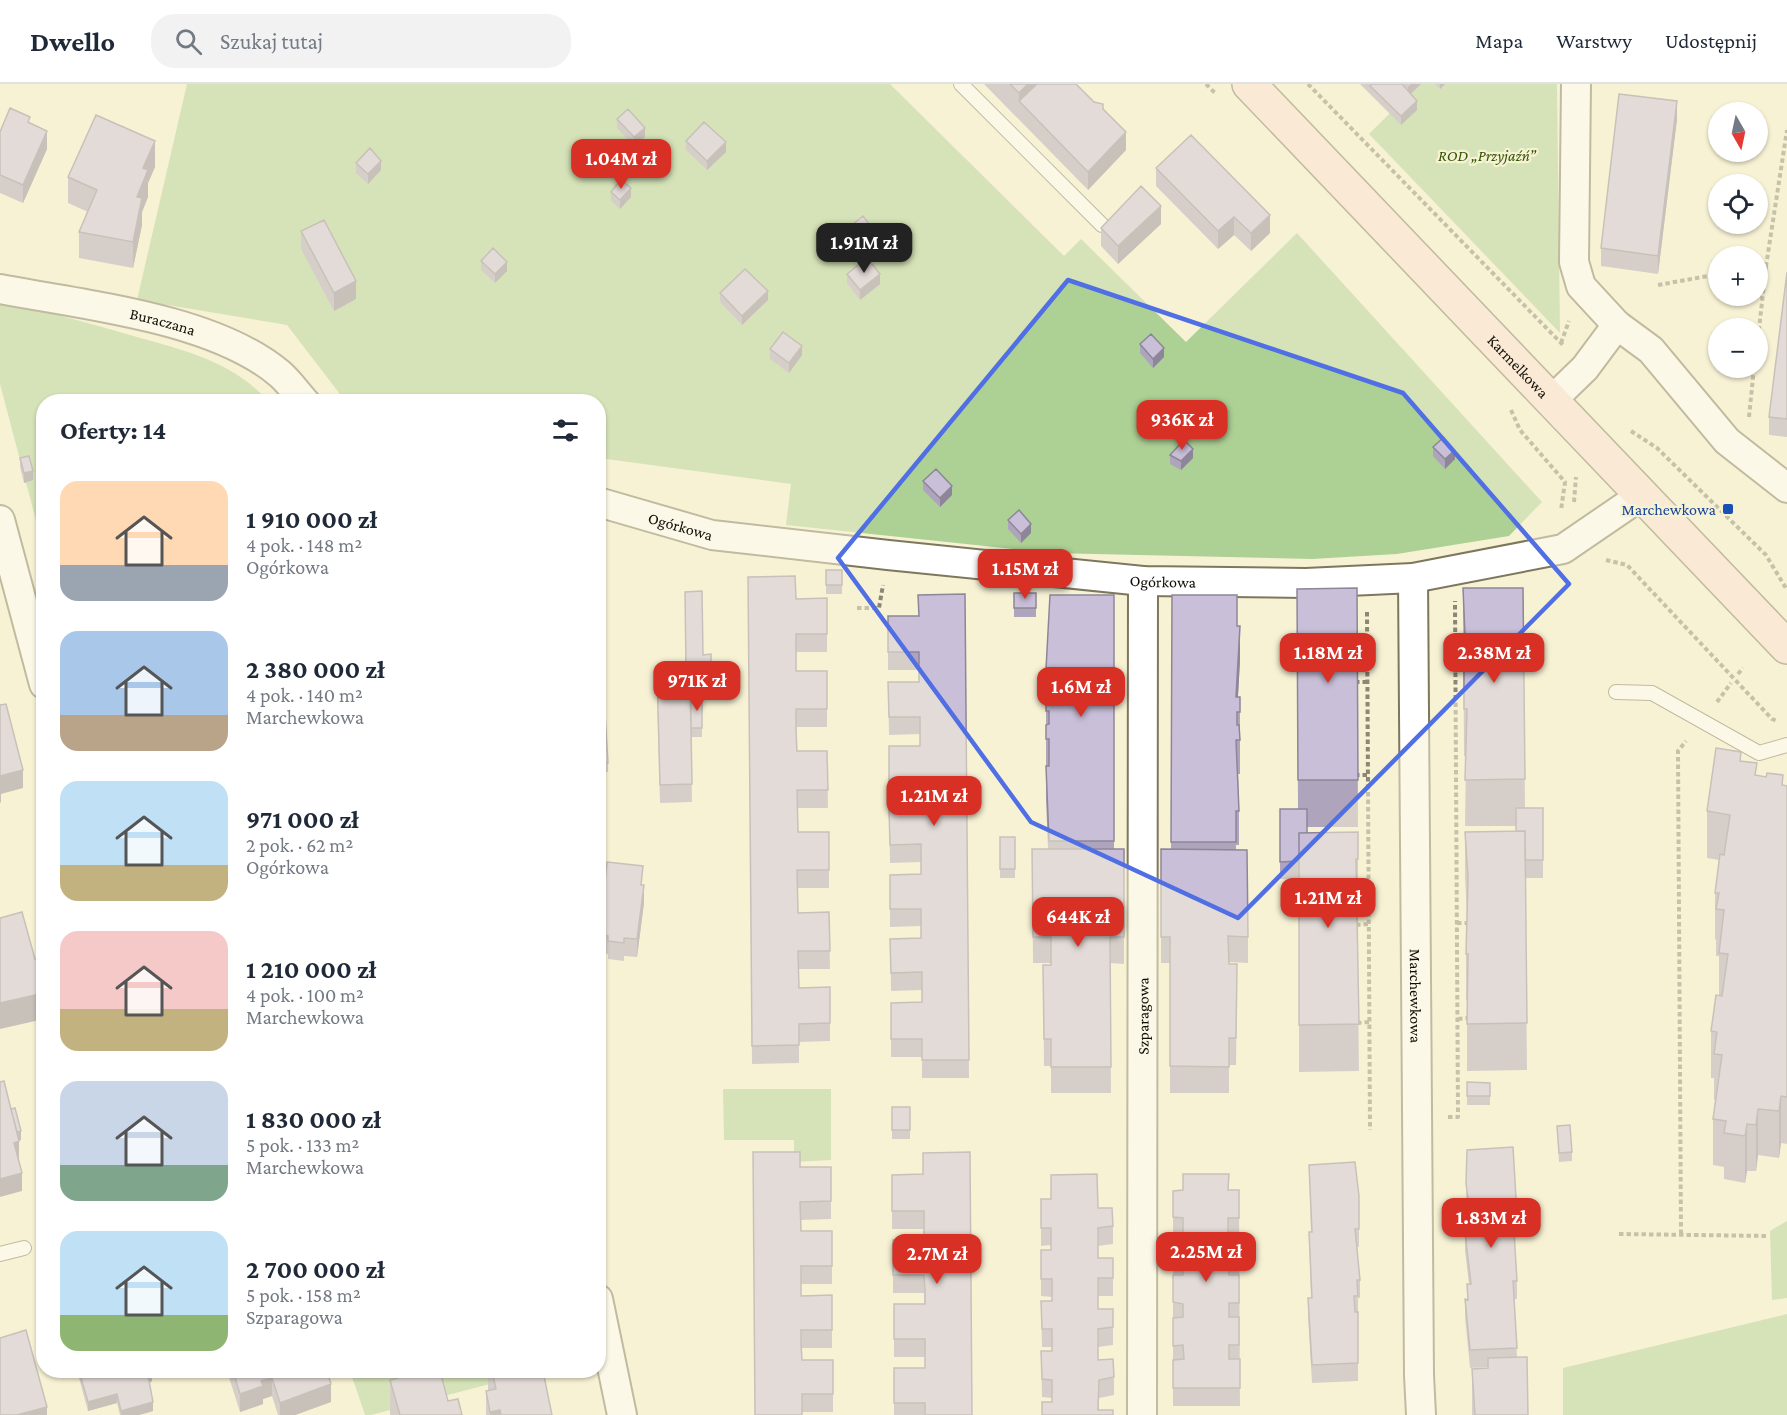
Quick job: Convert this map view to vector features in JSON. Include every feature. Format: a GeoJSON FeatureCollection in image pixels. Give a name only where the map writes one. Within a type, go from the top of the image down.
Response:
{"type":"FeatureCollection","features":[{"type":"Feature","properties":{"kind":"street"},"geometry":{"type":"LineString","coordinates":[[1576,84],[1574,262],[1581,286],[1617,326],[1651,350],[1727,441],[1787,488]]}},
{"type":"Feature","properties":{"kind":"street","name":"Karmelkowa"},"geometry":{"type":"LineString","coordinates":[[1235,92],[1552,400],[1787,647]]}},
{"type":"Feature","properties":{"kind":"street","name":"Buraczana"},"geometry":{"type":"LineString","coordinates":[[0,289],[134,315],[200,332],[243,350],[280,374],[297,394]]}},
{"type":"Feature","properties":{"kind":"street"},"geometry":{"type":"LineString","coordinates":[[1552,400],[1585,368],[1617,326]]}},
{"type":"Feature","properties":{"kind":"street","name":"Ogórkowa"},"geometry":{"type":"LineString","coordinates":[[606,504],[712,535],[888,555],[1143,581],[1306,583],[1413,578],[1563,549],[1578,541],[1642,495]]}},
{"type":"Feature","properties":{"kind":"street"},"geometry":{"type":"LineString","coordinates":[[0,520],[36,654]]}},
{"type":"Feature","properties":{"kind":"street","name":"Marchewkowa"},"geometry":{"type":"LineString","coordinates":[[1413,578],[1421,1415]]}},
{"type":"Feature","properties":{"kind":"street","name":"Szparagowa"},"geometry":{"type":"LineString","coordinates":[[1142,1415],[1143,581]]}},
{"type":"Feature","properties":{"kind":"street"},"geometry":{"type":"LineString","coordinates":[[606,1338],[622,1415]]}},
{"type":"Feature","properties":{"kind":"lane"},"geometry":{"type":"LineString","coordinates":[[961,84],[1102,225]]}},
{"type":"Feature","properties":{"kind":"lane"},"geometry":{"type":"LineString","coordinates":[[1616,692],[1652,693],[1759,753],[1787,745]]}},
{"type":"Feature","properties":{"kind":"lane"},"geometry":{"type":"LineString","coordinates":[[0,1254],[24,1248]]}},
{"type":"Feature","properties":{"kind":"path"},"geometry":{"type":"LineString","coordinates":[[1206,84],[1235,92]]}},
{"type":"Feature","properties":{"kind":"path"},"geometry":{"type":"LineString","coordinates":[[1308,84],[1567,349]]}},
{"type":"Feature","properties":{"kind":"path"},"geometry":{"type":"LineString","coordinates":[[1768,253],[1787,130]]}},
{"type":"Feature","properties":{"kind":"path"},"geometry":{"type":"LineString","coordinates":[[1658,285],[1708,276]]}},
{"type":"Feature","properties":{"kind":"path"},"geometry":{"type":"LineString","coordinates":[[1744,456],[1754,378]]}},
{"type":"Feature","properties":{"kind":"path"},"geometry":{"type":"LineString","coordinates":[[1508,402],[1520,430],[1565,482],[1559,521],[1596,557],[1627,565],[1772,719],[1787,724]]}},
{"type":"Feature","properties":{"kind":"path"},"geometry":{"type":"LineString","coordinates":[[1623,425],[1657,448],[1766,555],[1787,590]]}},
{"type":"Feature","properties":{"kind":"path"},"geometry":{"type":"LineString","coordinates":[[857,608],[879,608],[888,555]]}},
{"type":"Feature","properties":{"kind":"path"},"geometry":{"type":"LineString","coordinates":[[1455,618],[1458,1117]]}},
{"type":"Feature","properties":{"kind":"path"},"geometry":{"type":"LineString","coordinates":[[1367,630],[1370,1130]]}},
{"type":"Feature","properties":{"kind":"path"},"geometry":{"type":"LineString","coordinates":[[1738,674],[1743,668]]}},
{"type":"Feature","properties":{"kind":"path"},"geometry":{"type":"LineString","coordinates":[[1456,677],[1466,677]]}},
{"type":"Feature","properties":{"kind":"path"},"geometry":{"type":"LineString","coordinates":[[1355,682],[1367,682]]}},
{"type":"Feature","properties":{"kind":"path"},"geometry":{"type":"LineString","coordinates":[[1681,1234],[1678,751],[1731,683]]}},
{"type":"Feature","properties":{"kind":"path"},"geometry":{"type":"LineString","coordinates":[[1456,773],[1467,774]]}},
{"type":"Feature","properties":{"kind":"path"},"geometry":{"type":"LineString","coordinates":[[1355,775],[1368,775]]}},
{"type":"Feature","properties":{"kind":"path"},"geometry":{"type":"LineString","coordinates":[[1457,923],[1468,923]]}},
{"type":"Feature","properties":{"kind":"path"},"geometry":{"type":"LineString","coordinates":[[1356,924],[1369,924]]}},
{"type":"Feature","properties":{"kind":"path"},"geometry":{"type":"LineString","coordinates":[[1458,1019],[1468,1018]]}},
{"type":"Feature","properties":{"kind":"path"},"geometry":{"type":"LineString","coordinates":[[1357,1023],[1369,1022]]}},
{"type":"Feature","properties":{"kind":"path"},"geometry":{"type":"LineString","coordinates":[[1619,1234],[1769,1236]]}},
{"type":"Feature","properties":{"kind":"highlighted area"},"geometry":{"type":"Polygon","coordinates":[[[1068,280],[1403,393],[1569,584],[1238,918],[1031,822],[838,558],[1068,280]]]}},
{"type":"Feature","properties":{"kind":"green space"},"geometry":{"type":"Polygon","coordinates":[[[187,84],[890,84],[1064,256],[1081,239],[1186,342],[1297,233],[1542,502],[1509,536],[1397,554],[1312,559],[1050,553],[786,525],[791,484],[606,459],[606,394],[340,394],[287,325],[137,300],[187,84]]]}},
{"type":"Feature","properties":{"kind":"green space","name":"ROD „Przyjaźń”"},"geometry":{"type":"Polygon","coordinates":[[[1419,84],[1557,84],[1560,333],[1369,134],[1419,84]]]}},
{"type":"Feature","properties":{"kind":"green space"},"geometry":{"type":"Polygon","coordinates":[[[0,302],[98,326],[205,358],[239,376],[261,394],[36,394],[36,520],[0,384],[0,302]]]}},
{"type":"Feature","properties":{"kind":"green space"},"geometry":{"type":"Polygon","coordinates":[[[723,1089],[831,1089],[831,1160],[794,1162],[794,1140],[724,1140],[723,1089]]]}},
{"type":"Feature","properties":{"kind":"green space"},"geometry":{"type":"Polygon","coordinates":[[[1787,1221],[1787,1298],[1772,1300],[1770,1231],[1787,1221]]]}},
{"type":"Feature","properties":{"kind":"green space"},"geometry":{"type":"Polygon","coordinates":[[[1787,1314],[1787,1415],[1563,1415],[1563,1368],[1787,1314]]]}},
{"type":"Feature","properties":{"kind":"green space"},"geometry":{"type":"Polygon","coordinates":[[[352,1378],[513,1378],[371,1415],[365,1415],[352,1378]]]}},
{"type":"Feature","properties":{"kind":"building"},"geometry":{"type":"Polygon","coordinates":[[[1010,84],[1028,84],[1019,93],[1010,84]]]}},
{"type":"Feature","properties":{"kind":"building"},"geometry":{"type":"Polygon","coordinates":[[[1037,84],[1076,84],[1094,102],[1103,104],[1103,109],[1126,132],[1088,172],[1019,101],[1037,84]]]}},
{"type":"Feature","properties":{"kind":"building"},"geometry":{"type":"Polygon","coordinates":[[[1372,84],[1402,84],[1417,101],[1401,116],[1370,86],[1372,84]]]}},
{"type":"Feature","properties":{"kind":"building"},"geometry":{"type":"Polygon","coordinates":[[[1619,94],[1677,101],[1658,256],[1601,248],[1619,94]]]}},
{"type":"Feature","properties":{"kind":"building"},"geometry":{"type":"Polygon","coordinates":[[[10,108],[30,117],[28,122],[47,131],[23,185],[0,175],[0,132],[10,108]]]}},
{"type":"Feature","properties":{"kind":"building"},"geometry":{"type":"Polygon","coordinates":[[[628,109],[645,128],[634,137],[617,119],[628,109]]]}},
{"type":"Feature","properties":{"kind":"building"},"geometry":{"type":"Polygon","coordinates":[[[96,115],[155,141],[143,168],[148,170],[137,197],[142,198],[133,242],[79,232],[97,190],[68,177],[96,115]]]}},
{"type":"Feature","properties":{"kind":"building"},"geometry":{"type":"Polygon","coordinates":[[[704,122],[726,142],[707,161],[686,141],[704,122]]]}},
{"type":"Feature","properties":{"kind":"building"},"geometry":{"type":"Polygon","coordinates":[[[1191,135],[1270,215],[1251,233],[1234,217],[1218,231],[1156,168],[1191,135]]]}},
{"type":"Feature","properties":{"kind":"building"},"geometry":{"type":"Polygon","coordinates":[[[370,148],[381,161],[368,174],[356,163],[370,148]]]}},
{"type":"Feature","properties":{"kind":"building"},"geometry":{"type":"Polygon","coordinates":[[[621,180],[631,188],[620,200],[611,192],[621,180]]]}},
{"type":"Feature","properties":{"kind":"building"},"geometry":{"type":"Polygon","coordinates":[[[1141,186],[1161,206],[1118,246],[1101,228],[1141,186]]]}},
{"type":"Feature","properties":{"kind":"building"},"geometry":{"type":"Polygon","coordinates":[[[863,216],[873,229],[863,237],[852,225],[863,216]]]}},
{"type":"Feature","properties":{"kind":"building"},"geometry":{"type":"Polygon","coordinates":[[[324,220],[356,281],[334,293],[301,231],[324,220]]]}},
{"type":"Feature","properties":{"kind":"building"},"geometry":{"type":"Polygon","coordinates":[[[493,248],[507,262],[495,274],[481,261],[493,248]]]}},
{"type":"Feature","properties":{"kind":"building"},"geometry":{"type":"Polygon","coordinates":[[[867,258],[880,274],[860,290],[847,274],[867,258]]]}},
{"type":"Feature","properties":{"kind":"building"},"geometry":{"type":"Polygon","coordinates":[[[745,269],[768,291],[742,316],[720,293],[745,269]]]}},
{"type":"Feature","properties":{"kind":"building"},"geometry":{"type":"Polygon","coordinates":[[[1787,272],[1787,419],[1769,417],[1787,272]]]}},
{"type":"Feature","properties":{"kind":"building"},"geometry":{"type":"Polygon","coordinates":[[[783,332],[802,346],[789,363],[770,349],[783,332]]]}},
{"type":"Feature","properties":{"kind":"building"},"geometry":{"type":"Polygon","coordinates":[[[1151,334],[1164,348],[1153,359],[1140,344],[1151,334]]]}},
{"type":"Feature","properties":{"kind":"building"},"geometry":{"type":"Polygon","coordinates":[[[1444,437],[1455,450],[1445,459],[1433,447],[1444,437]]]}},
{"type":"Feature","properties":{"kind":"building"},"geometry":{"type":"Polygon","coordinates":[[[1184,440],[1193,449],[1181,461],[1170,455],[1184,440]]]}},
{"type":"Feature","properties":{"kind":"building"},"geometry":{"type":"Polygon","coordinates":[[[29,456],[33,471],[24,473],[20,458],[29,456]]]}},
{"type":"Feature","properties":{"kind":"building"},"geometry":{"type":"Polygon","coordinates":[[[936,469],[952,486],[940,498],[923,481],[936,469]]]}},
{"type":"Feature","properties":{"kind":"building"},"geometry":{"type":"Polygon","coordinates":[[[1019,510],[1031,524],[1021,534],[1008,520],[1019,510]]]}},
{"type":"Feature","properties":{"kind":"building"},"geometry":{"type":"Polygon","coordinates":[[[826,570],[842,570],[842,585],[826,585],[826,570]]]}},
{"type":"Feature","properties":{"kind":"building"},"geometry":{"type":"Polygon","coordinates":[[[795,576],[796,599],[827,598],[827,634],[796,634],[796,671],[827,671],[827,709],[796,709],[796,731],[797,751],[827,751],[828,790],[797,790],[798,832],[829,832],[829,870],[797,870],[798,913],[829,912],[830,951],[798,951],[799,988],[830,987],[830,1023],[799,1024],[799,1045],[752,1046],[748,577],[795,576]]]}},
{"type":"Feature","properties":{"kind":"building"},"geometry":{"type":"Polygon","coordinates":[[[1357,588],[1358,780],[1298,780],[1297,589],[1357,588]]]}},
{"type":"Feature","properties":{"kind":"building"},"geometry":{"type":"Polygon","coordinates":[[[1463,588],[1523,588],[1525,779],[1465,780],[1467,709],[1464,709],[1464,658],[1466,658],[1463,588]]]}},
{"type":"Feature","properties":{"kind":"building"},"geometry":{"type":"Polygon","coordinates":[[[702,591],[703,655],[711,654],[711,668],[686,669],[685,592],[702,591]]]}},
{"type":"Feature","properties":{"kind":"building"},"geometry":{"type":"Polygon","coordinates":[[[1014,593],[1036,593],[1036,608],[1014,608],[1014,593]]]}},
{"type":"Feature","properties":{"kind":"building"},"geometry":{"type":"Polygon","coordinates":[[[965,594],[969,1060],[922,1060],[922,1039],[891,1039],[891,1003],[922,1002],[922,972],[891,973],[890,939],[921,938],[921,909],[890,909],[890,875],[921,874],[921,844],[890,845],[889,810],[920,810],[920,780],[889,781],[889,746],[920,746],[920,717],[889,717],[888,682],[919,682],[919,652],[888,652],[888,616],[919,616],[918,595],[965,594]]]}},
{"type":"Feature","properties":{"kind":"building"},"geometry":{"type":"Polygon","coordinates":[[[1050,595],[1114,595],[1114,841],[1049,841],[1046,766],[1049,766],[1049,739],[1046,739],[1046,725],[1049,724],[1049,711],[1046,711],[1046,696],[1049,696],[1049,669],[1046,669],[1050,595]]]}},
{"type":"Feature","properties":{"kind":"building"},"geometry":{"type":"Polygon","coordinates":[[[1172,595],[1237,595],[1237,626],[1240,626],[1236,697],[1240,697],[1237,725],[1239,725],[1240,740],[1236,740],[1239,811],[1236,811],[1236,842],[1171,842],[1172,595]]]}},
{"type":"Feature","properties":{"kind":"building"},"geometry":{"type":"Polygon","coordinates":[[[657,671],[690,671],[692,784],[660,785],[657,671]]]}},
{"type":"Feature","properties":{"kind":"building"},"geometry":{"type":"Polygon","coordinates":[[[691,695],[702,695],[702,728],[691,728],[691,695]]]}},
{"type":"Feature","properties":{"kind":"building"},"geometry":{"type":"Polygon","coordinates":[[[6,704],[23,770],[0,776],[0,705],[6,704]]]}},
{"type":"Feature","properties":{"kind":"building"},"geometry":{"type":"Polygon","coordinates":[[[606,730],[608,763],[606,763],[606,730]]]}},
{"type":"Feature","properties":{"kind":"building"},"geometry":{"type":"Polygon","coordinates":[[[1716,748],[1741,752],[1740,761],[1757,763],[1755,775],[1766,777],[1767,773],[1783,775],[1782,785],[1787,786],[1787,1097],[1781,1096],[1779,1111],[1758,1109],[1756,1125],[1747,1124],[1745,1136],[1724,1133],[1726,1121],[1713,1119],[1722,1055],[1714,1054],[1717,1032],[1711,1031],[1716,995],[1722,996],[1728,954],[1719,953],[1724,910],[1716,909],[1719,893],[1715,893],[1720,854],[1724,855],[1730,815],[1707,811],[1716,748]]]}},
{"type":"Feature","properties":{"kind":"building"},"geometry":{"type":"Polygon","coordinates":[[[1516,808],[1543,808],[1543,860],[1525,860],[1525,831],[1516,831],[1516,808]]]}},
{"type":"Feature","properties":{"kind":"building"},"geometry":{"type":"Polygon","coordinates":[[[1280,809],[1307,809],[1307,833],[1299,833],[1299,861],[1280,862],[1280,809]]]}},
{"type":"Feature","properties":{"kind":"building"},"geometry":{"type":"Polygon","coordinates":[[[1525,831],[1527,1023],[1467,1024],[1468,877],[1465,832],[1525,831]]]}},
{"type":"Feature","properties":{"kind":"building"},"geometry":{"type":"Polygon","coordinates":[[[1358,832],[1358,859],[1356,859],[1359,1024],[1299,1025],[1299,833],[1358,832]]]}},
{"type":"Feature","properties":{"kind":"building"},"geometry":{"type":"Polygon","coordinates":[[[1000,837],[1015,837],[1015,869],[1000,869],[1000,837]]]}},
{"type":"Feature","properties":{"kind":"building"},"geometry":{"type":"Polygon","coordinates":[[[1032,849],[1124,849],[1124,937],[1110,937],[1111,1067],[1051,1067],[1051,1039],[1044,1039],[1043,965],[1051,965],[1051,937],[1033,937],[1032,849]]]}},
{"type":"Feature","properties":{"kind":"building"},"geometry":{"type":"Polygon","coordinates":[[[1161,849],[1247,850],[1248,937],[1228,936],[1229,964],[1237,964],[1236,1038],[1229,1038],[1229,1067],[1170,1066],[1170,937],[1161,937],[1161,849]]]}},
{"type":"Feature","properties":{"kind":"building"},"geometry":{"type":"Polygon","coordinates":[[[607,862],[643,866],[641,885],[644,885],[637,939],[624,938],[624,943],[608,941],[606,936],[607,862]]]}},
{"type":"Feature","properties":{"kind":"building"},"geometry":{"type":"Polygon","coordinates":[[[22,912],[36,959],[36,995],[0,1003],[0,918],[22,912]]]}},
{"type":"Feature","properties":{"kind":"building"},"geometry":{"type":"Polygon","coordinates":[[[4,1081],[19,1141],[14,1143],[22,1173],[0,1179],[0,1082],[4,1081]]]}},
{"type":"Feature","properties":{"kind":"building"},"geometry":{"type":"Polygon","coordinates":[[[1467,1082],[1490,1083],[1490,1096],[1467,1096],[1467,1082]]]}},
{"type":"Feature","properties":{"kind":"building"},"geometry":{"type":"Polygon","coordinates":[[[892,1107],[910,1107],[910,1130],[892,1130],[892,1107]]]}},
{"type":"Feature","properties":{"kind":"building"},"geometry":{"type":"Polygon","coordinates":[[[15,1108],[21,1131],[17,1132],[11,1109],[15,1108]]]}},
{"type":"Feature","properties":{"kind":"building"},"geometry":{"type":"Polygon","coordinates":[[[1570,1125],[1572,1152],[1559,1153],[1557,1126],[1570,1125]]]}},
{"type":"Feature","properties":{"kind":"building"},"geometry":{"type":"Polygon","coordinates":[[[1513,1147],[1517,1215],[1513,1215],[1517,1281],[1513,1281],[1517,1348],[1470,1350],[1465,1299],[1468,1300],[1467,1284],[1471,1284],[1465,1233],[1468,1233],[1467,1218],[1471,1217],[1466,1184],[1467,1150],[1513,1147]]]}},
{"type":"Feature","properties":{"kind":"building"},"geometry":{"type":"Polygon","coordinates":[[[753,1152],[800,1152],[800,1167],[831,1167],[831,1201],[800,1202],[801,1231],[832,1231],[832,1266],[801,1266],[801,1296],[832,1295],[832,1330],[801,1330],[801,1344],[802,1360],[833,1360],[833,1394],[802,1394],[802,1415],[755,1415],[753,1152]]]}},
{"type":"Feature","properties":{"kind":"building"},"geometry":{"type":"Polygon","coordinates":[[[970,1152],[972,1415],[925,1415],[925,1403],[894,1403],[894,1368],[925,1368],[925,1339],[894,1339],[894,1304],[925,1304],[925,1290],[924,1275],[893,1275],[893,1240],[924,1240],[924,1211],[892,1211],[892,1175],[923,1174],[923,1153],[970,1152]]]}},
{"type":"Feature","properties":{"kind":"building"},"geometry":{"type":"Polygon","coordinates":[[[1355,1162],[1359,1196],[1359,1229],[1355,1229],[1360,1280],[1357,1280],[1358,1296],[1354,1296],[1355,1312],[1358,1312],[1358,1363],[1312,1365],[1308,1298],[1312,1298],[1309,1165],[1355,1162]]]}},
{"type":"Feature","properties":{"kind":"building"},"geometry":{"type":"Polygon","coordinates":[[[1097,1174],[1098,1208],[1112,1208],[1113,1226],[1098,1228],[1098,1258],[1113,1258],[1113,1278],[1098,1278],[1098,1309],[1113,1309],[1113,1327],[1098,1329],[1098,1360],[1113,1359],[1114,1377],[1099,1380],[1098,1410],[1113,1410],[1113,1415],[1042,1415],[1042,1402],[1052,1402],[1052,1380],[1042,1379],[1041,1351],[1052,1351],[1052,1329],[1042,1329],[1041,1301],[1052,1301],[1052,1279],[1041,1279],[1041,1250],[1051,1250],[1051,1228],[1041,1228],[1041,1199],[1051,1199],[1051,1175],[1097,1174]]]}},
{"type":"Feature","properties":{"kind":"building"},"geometry":{"type":"Polygon","coordinates":[[[1183,1174],[1229,1174],[1228,1190],[1239,1190],[1239,1218],[1228,1218],[1228,1232],[1239,1233],[1239,1261],[1228,1261],[1229,1275],[1239,1275],[1239,1303],[1229,1303],[1229,1317],[1239,1317],[1239,1345],[1229,1345],[1229,1359],[1240,1359],[1240,1388],[1173,1388],[1173,1360],[1184,1359],[1183,1345],[1173,1346],[1173,1318],[1183,1317],[1183,1304],[1173,1302],[1173,1275],[1183,1275],[1183,1261],[1173,1261],[1173,1233],[1183,1233],[1183,1218],[1173,1217],[1173,1191],[1183,1190],[1183,1174]]]}},
{"type":"Feature","properties":{"kind":"building"},"geometry":{"type":"Polygon","coordinates":[[[26,1330],[36,1367],[36,1378],[39,1378],[47,1407],[17,1415],[0,1415],[0,1338],[26,1330]]]}},
{"type":"Feature","properties":{"kind":"building"},"geometry":{"type":"Polygon","coordinates":[[[1527,1357],[1528,1415],[1475,1415],[1472,1369],[1488,1368],[1488,1358],[1527,1357]]]}},
{"type":"Feature","properties":{"kind":"building"},"geometry":{"type":"Polygon","coordinates":[[[81,1378],[149,1378],[153,1402],[121,1411],[117,1394],[88,1402],[81,1378]]]}},
{"type":"Feature","properties":{"kind":"building"},"geometry":{"type":"Polygon","coordinates":[[[235,1378],[272,1378],[261,1381],[263,1386],[240,1394],[235,1378]]]}},
{"type":"Feature","properties":{"kind":"building"},"geometry":{"type":"Polygon","coordinates":[[[272,1378],[329,1378],[331,1384],[280,1403],[272,1378]]]}},
{"type":"Feature","properties":{"kind":"building"},"geometry":{"type":"Polygon","coordinates":[[[442,1378],[448,1401],[458,1399],[462,1415],[400,1415],[390,1380],[442,1378]]]}},
{"type":"Feature","properties":{"kind":"building"},"geometry":{"type":"Polygon","coordinates":[[[494,1378],[544,1378],[552,1415],[501,1415],[500,1410],[490,1412],[486,1391],[496,1389],[494,1378]]]}},
{"type":"Feature","properties":{"kind":"place","name":"Marchewkowa"},"geometry":{"type":"Point","coordinates":[1728,509]}}]}
